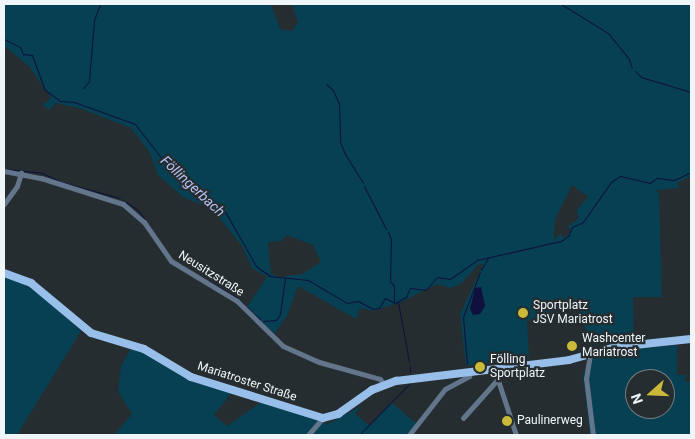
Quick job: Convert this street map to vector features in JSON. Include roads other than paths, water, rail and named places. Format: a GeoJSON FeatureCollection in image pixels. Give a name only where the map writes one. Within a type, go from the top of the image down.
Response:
{"type":"FeatureCollection","features":[{"type":"Feature","properties":{"kind":"main road","name":"Mariatroster Straße"},"geometry":{"type":"LineString","coordinates":[[4,273],[31,283],[91,333],[144,349],[198,379],[323,418]]}},
{"type":"Feature","properties":{"kind":"main road"},"geometry":{"type":"LineString","coordinates":[[323,418],[338,414],[384,384],[590,354],[616,347],[691,339]]}},
{"type":"Feature","properties":{"kind":"street","name":"Neusitzstraße"},"geometry":{"type":"LineString","coordinates":[[4,171],[21,173],[123,204],[144,222],[171,261],[237,301],[283,346],[319,362],[380,379],[384,384]]}},
{"type":"Feature","properties":{"kind":"street"},"geometry":{"type":"LineString","coordinates":[[4,204],[17,186],[21,173]]}},
{"type":"Feature","properties":{"kind":"street"},"geometry":{"type":"LineString","coordinates":[[590,354],[586,382],[593,435]]}},
{"type":"Feature","properties":{"kind":"street"},"geometry":{"type":"LineString","coordinates":[[494,368],[516,435]]}},
{"type":"Feature","properties":{"kind":"street"},"geometry":{"type":"LineString","coordinates":[[409,435],[445,389],[469,376],[471,371]]}},
{"type":"Feature","properties":{"kind":"street"},"geometry":{"type":"LineString","coordinates":[[463,418],[497,380]]}},
{"type":"Feature","properties":{"kind":"street"},"geometry":{"type":"LineString","coordinates":[[308,435],[323,418]]}},
{"type":"Feature","properties":{"kind":"waterway"},"geometry":{"type":"LineString","coordinates":[[83,88],[89,81],[94,20],[100,4]]}},
{"type":"Feature","properties":{"kind":"waterway"},"geometry":{"type":"LineString","coordinates":[[561,4],[608,33],[629,59],[632,68]]}},
{"type":"Feature","properties":{"kind":"waterway","name":"Föllingerbach"},"geometry":{"type":"LineString","coordinates":[[4,39],[20,47],[23,54],[32,55],[45,90],[60,101],[74,102],[135,124],[169,168],[226,213],[256,266],[270,276],[308,280],[347,303],[358,301],[373,309],[379,308],[385,298],[395,303],[406,297],[410,288],[426,290],[437,277],[450,279],[477,260],[561,241],[568,236],[572,227],[583,222],[611,182],[620,176],[650,183],[657,178],[674,180],[691,172]]}},
{"type":"Feature","properties":{"kind":"waterway"},"geometry":{"type":"LineString","coordinates":[[635,71],[641,77],[691,92]]}},
{"type":"Feature","properties":{"kind":"waterway"},"geometry":{"type":"LineString","coordinates":[[326,84],[333,90],[339,104],[340,142],[345,154],[363,183]]}},
{"type":"Feature","properties":{"kind":"waterway"},"geometry":{"type":"LineString","coordinates":[[6,169],[42,173],[61,182],[120,198]]}},
{"type":"Feature","properties":{"kind":"waterway"},"geometry":{"type":"LineString","coordinates":[[364,186],[386,229]]}},
{"type":"Feature","properties":{"kind":"waterway"},"geometry":{"type":"LineString","coordinates":[[126,202],[138,210],[157,237]]}},
{"type":"Feature","properties":{"kind":"waterway"},"geometry":{"type":"LineString","coordinates":[[388,232],[391,239],[390,281],[394,286],[394,302]]}},
{"type":"Feature","properties":{"kind":"waterway"},"geometry":{"type":"LineString","coordinates":[[481,270],[488,258]]}},
{"type":"Feature","properties":{"kind":"waterway"},"geometry":{"type":"LineString","coordinates":[[467,364],[463,317],[480,272]]}},
{"type":"Feature","properties":{"kind":"waterway"},"geometry":{"type":"LineString","coordinates":[[263,321],[276,320],[280,314],[285,278]]}},
{"type":"Feature","properties":{"kind":"waterway"},"geometry":{"type":"LineString","coordinates":[[209,281],[237,298]]}},
{"type":"Feature","properties":{"kind":"waterway"},"geometry":{"type":"LineString","coordinates":[[240,301],[245,305]]}},
{"type":"Feature","properties":{"kind":"waterway"},"geometry":{"type":"LineString","coordinates":[[398,302],[409,362]]}},
{"type":"Feature","properties":{"kind":"waterway"},"geometry":{"type":"LineString","coordinates":[[247,307],[260,319]]}},
{"type":"Feature","properties":{"kind":"waterway"},"geometry":{"type":"LineString","coordinates":[[410,366],[410,372]]}},
{"type":"Feature","properties":{"kind":"waterway"},"geometry":{"type":"LineString","coordinates":[[359,435],[410,383]]}},
{"type":"Feature","properties":{"kind":"place","name":"Sportplatz JSV Mariatrost"},"geometry":{"type":"Point","coordinates":[523,313]}},
{"type":"Feature","properties":{"kind":"place","name":"Washcenter Mariatrost"},"geometry":{"type":"Point","coordinates":[572,346]}},
{"type":"Feature","properties":{"kind":"place","name":"Fölling Sportplatz"},"geometry":{"type":"Point","coordinates":[480,367]}},
{"type":"Feature","properties":{"kind":"place","name":"Paulinerweg"},"geometry":{"type":"Point","coordinates":[507,421]}}]}
